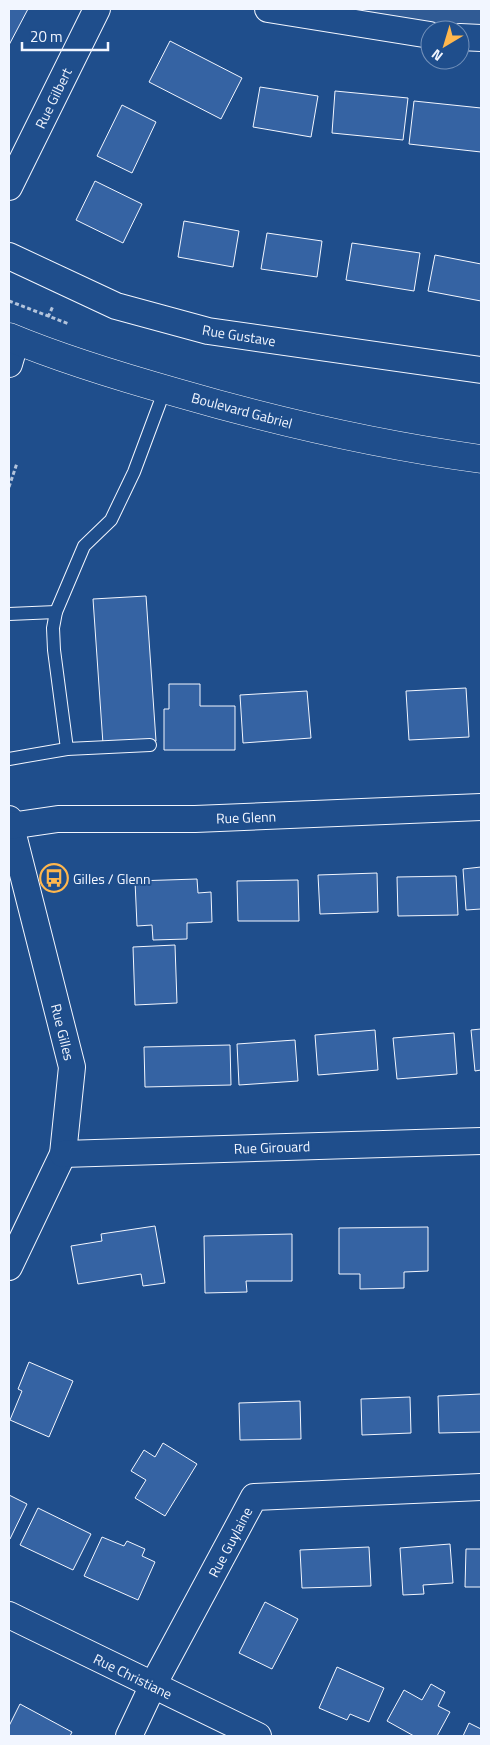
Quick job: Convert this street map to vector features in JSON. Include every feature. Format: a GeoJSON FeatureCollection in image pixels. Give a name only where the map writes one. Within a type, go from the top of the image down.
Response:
{"type":"FeatureCollection","features":[{"type":"Feature","properties":{"kind":"street","name":"Rue Gilbert"},"geometry":{"type":"LineString","coordinates":[[9,187],[97,9]]}},
{"type":"Feature","properties":{"kind":"street"},"geometry":{"type":"LineString","coordinates":[[268,9],[420,33]]}},
{"type":"Feature","properties":{"kind":"street","name":"Rue Gustave"},"geometry":{"type":"LineString","coordinates":[[9,256],[116,306],[208,331],[481,370]]}},
{"type":"Feature","properties":{"kind":"street","name":"Boulevard Gabriel"},"geometry":{"type":"LineString","coordinates":[[11,347],[67,360],[216,405],[328,432],[392,445],[481,459]]}},
{"type":"Feature","properties":{"kind":"street","name":"Rue Glenn"},"geometry":{"type":"LineString","coordinates":[[10,823],[58,819],[195,819],[481,807]]}},
{"type":"Feature","properties":{"kind":"street","name":"Rue Gilles"},"geometry":{"type":"LineString","coordinates":[[9,1267],[62,1154],[72,1067],[10,823]]}},
{"type":"Feature","properties":{"kind":"street","name":"Rue Girouard"},"geometry":{"type":"LineString","coordinates":[[62,1154],[481,1140]]}},
{"type":"Feature","properties":{"kind":"street","name":"Rue Guylaine"},"geometry":{"type":"LineString","coordinates":[[129,1736],[152,1685],[254,1497],[481,1487]]}},
{"type":"Feature","properties":{"kind":"street","name":"Rue Christiane"},"geometry":{"type":"LineString","coordinates":[[9,1615],[258,1736]]}},
{"type":"Feature","properties":{"kind":"lane"},"geometry":{"type":"LineString","coordinates":[[67,748],[54,650],[53,628],[56,612],[84,546],[111,520],[134,472],[165,389]]}},
{"type":"Feature","properties":{"kind":"lane"},"geometry":{"type":"LineString","coordinates":[[9,614],[56,612]]}},
{"type":"Feature","properties":{"kind":"lane"},"geometry":{"type":"LineString","coordinates":[[9,759],[67,748],[150,745]]}},
{"type":"Feature","properties":{"kind":"path"},"geometry":{"type":"LineString","coordinates":[[9,301],[69,324]]}},
{"type":"Feature","properties":{"kind":"path"},"geometry":{"type":"LineString","coordinates":[[9,487],[17,463]]}},
{"type":"Feature","properties":{"kind":"shaded area"},"geometry":{"type":"Polygon","coordinates":[[[273,9],[481,9],[481,38],[470,34],[470,20],[420,20],[420,29],[273,9]]]}},
{"type":"Feature","properties":{"kind":"building"},"geometry":{"type":"Polygon","coordinates":[[[9,9],[28,9],[9,45],[9,9]]]}},
{"type":"Feature","properties":{"kind":"building"},"geometry":{"type":"Polygon","coordinates":[[[170,41],[242,78],[221,119],[149,82],[170,41]]]}},
{"type":"Feature","properties":{"kind":"building"},"geometry":{"type":"Polygon","coordinates":[[[260,87],[318,96],[311,137],[253,127],[260,87]]]}},
{"type":"Feature","properties":{"kind":"building"},"geometry":{"type":"Polygon","coordinates":[[[335,91],[408,98],[403,140],[332,133],[335,91]]]}},
{"type":"Feature","properties":{"kind":"building"},"geometry":{"type":"Polygon","coordinates":[[[414,101],[481,108],[481,152],[409,144],[414,101]]]}},
{"type":"Feature","properties":{"kind":"building"},"geometry":{"type":"Polygon","coordinates":[[[122,105],[156,122],[132,173],[97,156],[122,105]]]}},
{"type":"Feature","properties":{"kind":"building"},"geometry":{"type":"Polygon","coordinates":[[[95,181],[142,204],[123,243],[76,220],[95,181]]]}},
{"type":"Feature","properties":{"kind":"building"},"geometry":{"type":"Polygon","coordinates":[[[184,221],[239,231],[233,267],[178,257],[184,221]]]}},
{"type":"Feature","properties":{"kind":"building"},"geometry":{"type":"Polygon","coordinates":[[[267,233],[322,241],[317,277],[261,269],[267,233]]]}},
{"type":"Feature","properties":{"kind":"building"},"geometry":{"type":"Polygon","coordinates":[[[352,243],[420,253],[414,291],[346,280],[352,243]]]}},
{"type":"Feature","properties":{"kind":"building"},"geometry":{"type":"Polygon","coordinates":[[[435,255],[481,264],[481,301],[428,291],[435,255]]]}},
{"type":"Feature","properties":{"kind":"building"},"geometry":{"type":"Polygon","coordinates":[[[146,596],[156,741],[103,744],[93,599],[146,596]]]}},
{"type":"Feature","properties":{"kind":"building"},"geometry":{"type":"Polygon","coordinates":[[[169,684],[200,684],[200,706],[235,706],[235,750],[164,750],[164,709],[169,709],[169,684]]]}},
{"type":"Feature","properties":{"kind":"building"},"geometry":{"type":"Polygon","coordinates":[[[466,688],[469,737],[409,740],[406,691],[466,688]]]}},
{"type":"Feature","properties":{"kind":"building"},"geometry":{"type":"Polygon","coordinates":[[[307,691],[311,738],[243,743],[240,695],[307,691]]]}},
{"type":"Feature","properties":{"kind":"building"},"geometry":{"type":"Polygon","coordinates":[[[481,867],[481,909],[466,910],[463,869],[481,867]]]}},
{"type":"Feature","properties":{"kind":"building"},"geometry":{"type":"Polygon","coordinates":[[[377,873],[378,912],[320,914],[318,875],[377,873]]]}},
{"type":"Feature","properties":{"kind":"building"},"geometry":{"type":"Polygon","coordinates":[[[456,876],[458,915],[398,916],[397,877],[456,876]]]}},
{"type":"Feature","properties":{"kind":"building"},"geometry":{"type":"Polygon","coordinates":[[[197,879],[198,893],[211,892],[212,922],[187,923],[187,939],[153,940],[152,925],[137,926],[135,881],[197,879]]]}},
{"type":"Feature","properties":{"kind":"building"},"geometry":{"type":"Polygon","coordinates":[[[298,880],[299,921],[238,921],[237,881],[298,880]]]}},
{"type":"Feature","properties":{"kind":"building"},"geometry":{"type":"Polygon","coordinates":[[[175,945],[177,1003],[135,1005],[133,947],[175,945]]]}},
{"type":"Feature","properties":{"kind":"building"},"geometry":{"type":"Polygon","coordinates":[[[481,1029],[481,1070],[475,1071],[471,1030],[481,1029]]]}},
{"type":"Feature","properties":{"kind":"building"},"geometry":{"type":"Polygon","coordinates":[[[375,1030],[378,1070],[318,1075],[315,1035],[375,1030]]]}},
{"type":"Feature","properties":{"kind":"building"},"geometry":{"type":"Polygon","coordinates":[[[454,1033],[457,1074],[397,1079],[393,1038],[454,1033]]]}},
{"type":"Feature","properties":{"kind":"building"},"geometry":{"type":"Polygon","coordinates":[[[295,1040],[298,1081],[239,1085],[237,1044],[295,1040]]]}},
{"type":"Feature","properties":{"kind":"building"},"geometry":{"type":"Polygon","coordinates":[[[230,1045],[231,1085],[145,1087],[144,1047],[230,1045]]]}},
{"type":"Feature","properties":{"kind":"building"},"geometry":{"type":"Polygon","coordinates":[[[155,1226],[165,1283],[143,1286],[141,1274],[78,1284],[71,1246],[102,1241],[101,1234],[155,1226]]]}},
{"type":"Feature","properties":{"kind":"building"},"geometry":{"type":"Polygon","coordinates":[[[428,1227],[428,1271],[404,1272],[404,1288],[360,1289],[360,1274],[339,1274],[339,1228],[428,1227]]]}},
{"type":"Feature","properties":{"kind":"building"},"geometry":{"type":"Polygon","coordinates":[[[292,1234],[292,1281],[246,1281],[247,1292],[205,1293],[204,1236],[292,1234]]]}},
{"type":"Feature","properties":{"kind":"building"},"geometry":{"type":"Polygon","coordinates":[[[29,1362],[73,1381],[49,1437],[10,1420],[22,1391],[18,1389],[29,1362]]]}},
{"type":"Feature","properties":{"kind":"building"},"geometry":{"type":"Polygon","coordinates":[[[481,1394],[481,1432],[439,1433],[438,1396],[481,1394]]]}},
{"type":"Feature","properties":{"kind":"building"},"geometry":{"type":"Polygon","coordinates":[[[410,1397],[411,1433],[362,1435],[361,1399],[410,1397]]]}},
{"type":"Feature","properties":{"kind":"building"},"geometry":{"type":"Polygon","coordinates":[[[300,1401],[301,1439],[240,1440],[239,1403],[300,1401]]]}},
{"type":"Feature","properties":{"kind":"building"},"geometry":{"type":"Polygon","coordinates":[[[163,1443],[197,1464],[165,1516],[135,1498],[146,1480],[131,1471],[144,1450],[155,1457],[163,1443]]]}},
{"type":"Feature","properties":{"kind":"building"},"geometry":{"type":"Polygon","coordinates":[[[9,1495],[27,1504],[10,1539],[9,1538],[9,1495]]]}},
{"type":"Feature","properties":{"kind":"building"},"geometry":{"type":"Polygon","coordinates":[[[38,1508],[91,1534],[73,1570],[20,1545],[38,1508]]]}},
{"type":"Feature","properties":{"kind":"building"},"geometry":{"type":"Polygon","coordinates":[[[102,1537],[124,1546],[127,1541],[145,1549],[142,1556],[155,1562],[138,1600],[84,1576],[102,1537]]]}},
{"type":"Feature","properties":{"kind":"building"},"geometry":{"type":"Polygon","coordinates":[[[450,1544],[453,1583],[423,1585],[424,1594],[403,1595],[400,1548],[450,1544]]]}},
{"type":"Feature","properties":{"kind":"building"},"geometry":{"type":"Polygon","coordinates":[[[369,1547],[371,1586],[302,1588],[300,1550],[369,1547]]]}},
{"type":"Feature","properties":{"kind":"building"},"geometry":{"type":"Polygon","coordinates":[[[466,1549],[481,1549],[481,1587],[465,1587],[466,1549]]]}},
{"type":"Feature","properties":{"kind":"building"},"geometry":{"type":"Polygon","coordinates":[[[265,1602],[298,1619],[272,1669],[239,1653],[265,1602]]]}},
{"type":"Feature","properties":{"kind":"building"},"geometry":{"type":"Polygon","coordinates":[[[337,1667],[384,1688],[369,1722],[350,1714],[347,1720],[319,1708],[337,1667]]]}},
{"type":"Feature","properties":{"kind":"building"},"geometry":{"type":"Polygon","coordinates":[[[431,1684],[445,1692],[438,1706],[450,1712],[437,1736],[414,1736],[387,1721],[404,1690],[422,1700],[431,1684]]]}},
{"type":"Feature","properties":{"kind":"building"},"geometry":{"type":"Polygon","coordinates":[[[20,1704],[72,1732],[70,1736],[9,1736],[9,1726],[20,1704]]]}},
{"type":"Feature","properties":{"kind":"building"},"geometry":{"type":"Polygon","coordinates":[[[469,1723],[481,1729],[481,1736],[463,1736],[469,1723]]]}},
{"type":"Feature","properties":{"kind":"place","name":"Gilles / Glenn"},"geometry":{"type":"Point","coordinates":[54,878]}}]}
